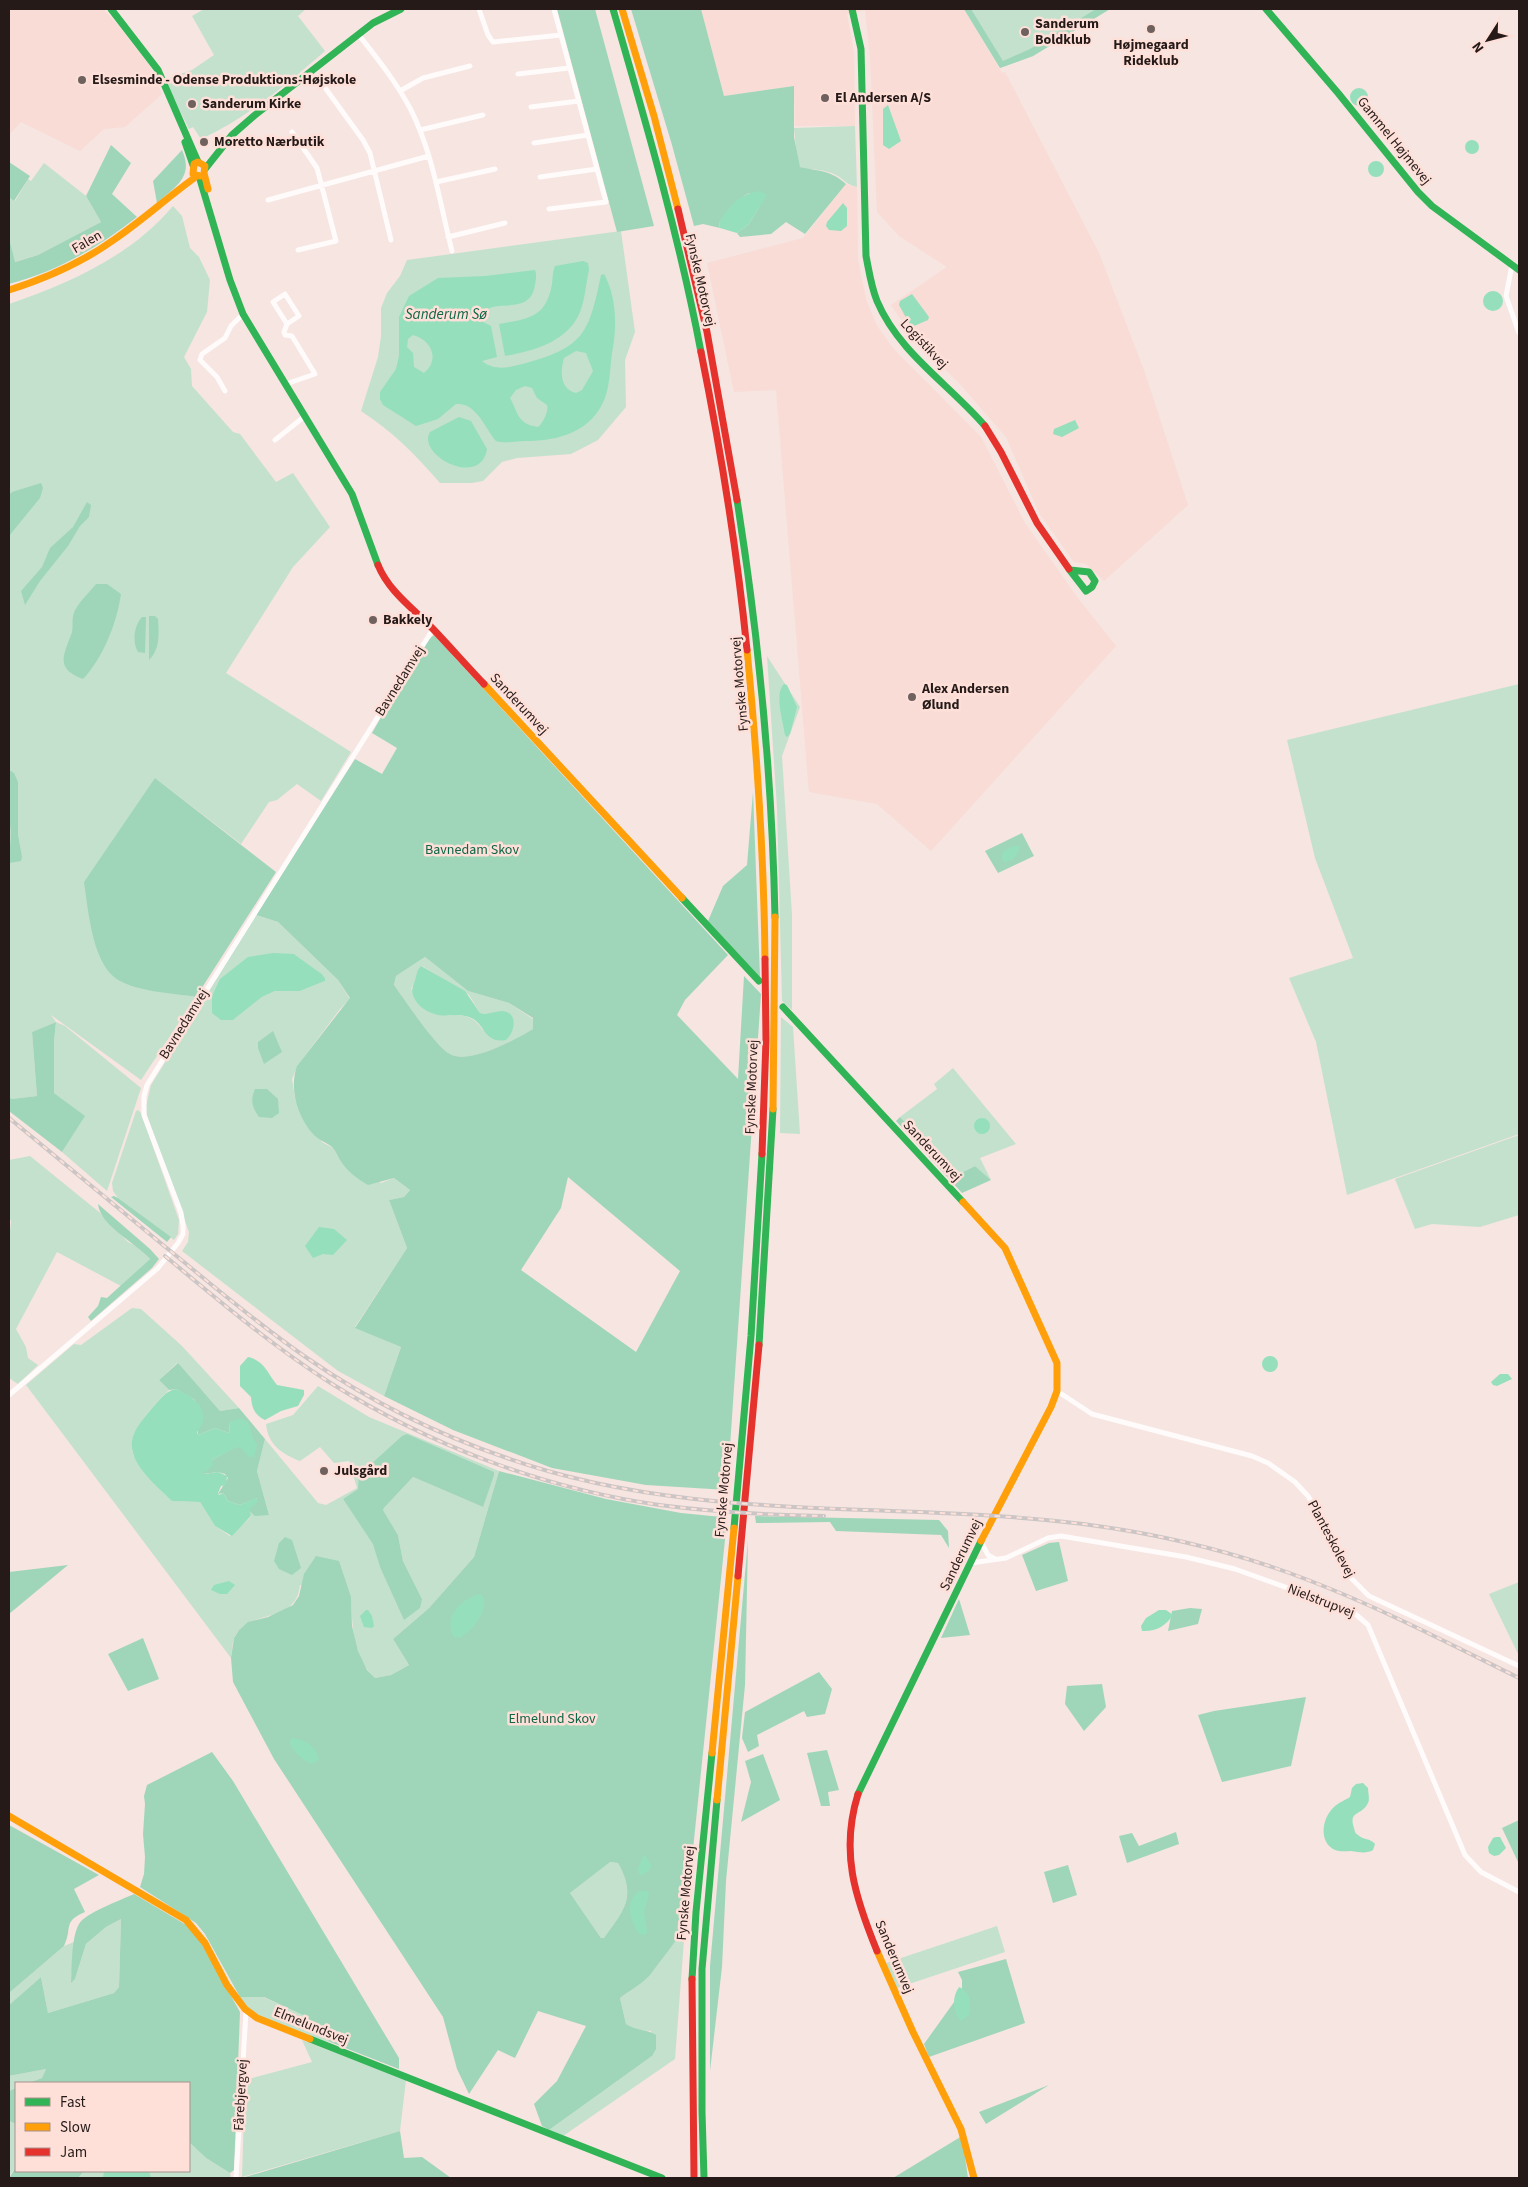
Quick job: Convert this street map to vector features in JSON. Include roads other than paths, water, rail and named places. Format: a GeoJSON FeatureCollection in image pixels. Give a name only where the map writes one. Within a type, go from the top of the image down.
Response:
{"type":"FeatureCollection","features":[{"type":"Feature","properties":{"kind":"main road","name":"Sanderumvej"},"geometry":{"type":"LineString","coordinates":[[111,9],[153,62],[187,135],[211,203],[226,274],[243,314],[352,494],[382,575],[392,589],[432,629],[759,981]]}},
{"type":"Feature","properties":{"kind":"main road","name":"Falen"},"geometry":{"type":"LineString","coordinates":[[9,290],[46,277],[87,257],[126,232],[168,198],[255,115],[380,18],[401,9]]}},
{"type":"Feature","properties":{"kind":"main road","name":"Fynske Motorvej"},"geometry":{"type":"LineString","coordinates":[[613,9],[659,162],[704,354],[733,521],[747,626],[758,741],[765,887],[766,1017],[761,1187],[751,1337],[692,1963],[694,2178]]}},
{"type":"Feature","properties":{"kind":"main road","name":"Fynske Motorvej"},"geometry":{"type":"LineString","coordinates":[[622,9],[667,160],[711,344],[742,520],[762,682],[772,850],[775,1016],[770,1182],[742,1535],[702,1963],[702,2147],[704,2178]]}},
{"type":"Feature","properties":{"kind":"main road","name":"Logistikvej"},"geometry":{"type":"LineString","coordinates":[[852,9],[861,49],[866,256],[871,283],[877,300],[889,326],[902,343],[976,415],[990,432],[1031,514],[1070,570]]}},
{"type":"Feature","properties":{"kind":"main road","name":"Gammel Højmevej"},"geometry":{"type":"LineString","coordinates":[[1266,9],[1338,92],[1418,192],[1432,206],[1519,270]]}},
{"type":"Feature","properties":{"kind":"main road","name":"Sanderumvej"},"geometry":{"type":"LineString","coordinates":[[783,1007],[1005,1248],[1057,1363],[1057,1391],[980,1542],[861,1786],[853,1810],[848,1841],[850,1871],[859,1906],[916,2040],[965,2137],[974,2178]]}},
{"type":"Feature","properties":{"kind":"main road","name":"Elmelundsvej"},"geometry":{"type":"LineString","coordinates":[[9,1816],[163,1906],[196,1928],[204,1938],[236,2001],[246,2012],[293,2033],[662,2178]]}},
{"type":"Feature","properties":{"kind":"street"},"geometry":{"type":"LineString","coordinates":[[479,9],[490,39],[499,42],[561,35]]}},
{"type":"Feature","properties":{"kind":"street"},"geometry":{"type":"LineString","coordinates":[[484,9],[487,29]]}},
{"type":"Feature","properties":{"kind":"street"},"geometry":{"type":"LineString","coordinates":[[549,209],[606,202],[554,9]]}},
{"type":"Feature","properties":{"kind":"street"},"geometry":{"type":"LineString","coordinates":[[358,34],[400,91],[420,130],[436,182],[452,251]]}},
{"type":"Feature","properties":{"kind":"street"},"geometry":{"type":"LineString","coordinates":[[400,91],[414,81],[470,66]]}},
{"type":"Feature","properties":{"kind":"street"},"geometry":{"type":"LineString","coordinates":[[518,74],[570,68]]}},
{"type":"Feature","properties":{"kind":"street"},"geometry":{"type":"LineString","coordinates":[[326,89],[363,140],[370,153],[376,170],[391,240]]}},
{"type":"Feature","properties":{"kind":"street"},"geometry":{"type":"LineString","coordinates":[[531,108],[578,102]]}},
{"type":"Feature","properties":{"kind":"street"},"geometry":{"type":"LineString","coordinates":[[420,130],[483,115]]}},
{"type":"Feature","properties":{"kind":"street"},"geometry":{"type":"LineString","coordinates":[[292,132],[317,168],[336,241],[298,250]]}},
{"type":"Feature","properties":{"kind":"street"},"geometry":{"type":"LineString","coordinates":[[534,143],[588,135]]}},
{"type":"Feature","properties":{"kind":"street"},"geometry":{"type":"LineString","coordinates":[[268,200],[429,156]]}},
{"type":"Feature","properties":{"kind":"street"},"geometry":{"type":"LineString","coordinates":[[436,182],[495,169]]}},
{"type":"Feature","properties":{"kind":"street"},"geometry":{"type":"LineString","coordinates":[[540,177],[597,169]]}},
{"type":"Feature","properties":{"kind":"street"},"geometry":{"type":"LineString","coordinates":[[448,237],[505,223]]}},
{"type":"Feature","properties":{"kind":"street"},"geometry":{"type":"LineString","coordinates":[[1512,265],[1506,296],[1519,333]]}},
{"type":"Feature","properties":{"kind":"street"},"geometry":{"type":"LineString","coordinates":[[286,384],[316,374],[292,336],[285,335],[284,328],[299,316],[285,294],[273,302],[288,324]]}},
{"type":"Feature","properties":{"kind":"street"},"geometry":{"type":"LineString","coordinates":[[225,391],[217,377],[200,360],[202,354],[225,338],[231,326],[243,314]]}},
{"type":"Feature","properties":{"kind":"street"},"geometry":{"type":"LineString","coordinates":[[275,440],[305,416]]}},
{"type":"Feature","properties":{"kind":"street","name":"Bavnedamvej"},"geometry":{"type":"LineString","coordinates":[[9,1395],[158,1268],[178,1243],[182,1234],[181,1213],[144,1114],[146,1085],[432,629]]}},
{"type":"Feature","properties":{"kind":"street","name":"Planteskolevej"},"geometry":{"type":"LineString","coordinates":[[1057,1391],[1092,1414],[1252,1456],[1268,1463],[1295,1482],[1308,1496],[1348,1575],[1369,1596],[1519,1666]]}},
{"type":"Feature","properties":{"kind":"street","name":"Nielstrupvej"},"geometry":{"type":"LineString","coordinates":[[971,1563],[1006,1558],[1048,1538],[1061,1536],[1186,1557],[1235,1569],[1352,1611],[1368,1625],[1465,1855],[1481,1872],[1519,1892]]}},
{"type":"Feature","properties":{"kind":"street"},"geometry":{"type":"LineString","coordinates":[[980,1542],[988,1555],[995,1559]]}},
{"type":"Feature","properties":{"kind":"street","name":"Fårebjergvej"},"geometry":{"type":"LineString","coordinates":[[236,2178],[246,2012]]}},
{"type":"Feature","properties":{"kind":"water"},"geometry":{"type":"Polygon","coordinates":[[[1359,88],[1365,91],[1368,97],[1365,103],[1359,106],[1353,103],[1350,97],[1353,91],[1359,88]]]}},
{"type":"Feature","properties":{"kind":"water"},"geometry":{"type":"Polygon","coordinates":[[[888,105],[901,141],[889,149],[883,145],[883,109],[888,105]]]}},
{"type":"Feature","properties":{"kind":"water"},"geometry":{"type":"Polygon","coordinates":[[[1469,140],[1475,140],[1479,147],[1475,154],[1469,154],[1465,150],[1465,144],[1469,140]]]}},
{"type":"Feature","properties":{"kind":"water"},"geometry":{"type":"Polygon","coordinates":[[[1376,161],[1384,169],[1376,177],[1368,169],[1376,161]]]}},
{"type":"Feature","properties":{"kind":"water"},"geometry":{"type":"Polygon","coordinates":[[[759,191],[767,195],[749,224],[737,233],[720,228],[719,223],[735,202],[746,195],[759,191]]]}},
{"type":"Feature","properties":{"kind":"water"},"geometry":{"type":"Polygon","coordinates":[[[843,203],[847,208],[847,226],[841,231],[829,230],[826,226],[827,222],[843,203]]]}},
{"type":"Feature","properties":{"kind":"water","name":"Sanderum Sø"},"geometry":{"type":"Polygon","coordinates":[[[583,261],[588,263],[589,270],[582,307],[567,331],[538,348],[505,356],[499,324],[525,319],[538,312],[548,299],[555,266],[583,261]]]}},
{"type":"Feature","properties":{"kind":"water","name":"Sanderum Sø"},"geometry":{"type":"Polygon","coordinates":[[[535,270],[536,272],[535,285],[532,294],[527,300],[513,305],[489,308],[483,312],[481,317],[483,322],[491,326],[497,357],[482,361],[493,367],[503,368],[546,357],[561,351],[572,343],[588,324],[601,275],[604,274],[614,303],[615,313],[615,333],[609,382],[607,393],[599,410],[583,427],[550,439],[503,442],[496,441],[475,411],[463,404],[456,404],[438,419],[416,426],[383,405],[380,399],[380,392],[396,369],[399,356],[399,317],[409,296],[438,278],[485,276],[535,270]],[[413,335],[408,339],[407,347],[413,353],[414,367],[424,373],[432,362],[432,351],[425,341],[413,335]],[[576,351],[564,358],[562,379],[567,388],[576,393],[582,390],[593,371],[586,353],[576,351]],[[525,386],[516,390],[510,398],[519,417],[526,423],[538,427],[545,417],[547,405],[537,398],[532,388],[525,386]]]}},
{"type":"Feature","properties":{"kind":"water"},"geometry":{"type":"Polygon","coordinates":[[[1493,291],[1500,294],[1503,301],[1500,308],[1493,311],[1486,308],[1483,301],[1486,294],[1493,291]]]}},
{"type":"Feature","properties":{"kind":"water"},"geometry":{"type":"Polygon","coordinates":[[[912,294],[929,317],[928,320],[914,326],[909,323],[899,305],[900,301],[912,294]]]}},
{"type":"Feature","properties":{"kind":"water"},"geometry":{"type":"Polygon","coordinates":[[[459,417],[471,421],[487,449],[482,461],[474,466],[463,467],[451,464],[440,458],[432,450],[428,441],[430,432],[459,417]]]}},
{"type":"Feature","properties":{"kind":"water"},"geometry":{"type":"Polygon","coordinates":[[[1075,420],[1079,428],[1062,437],[1053,434],[1054,429],[1075,420]]]}},
{"type":"Feature","properties":{"kind":"water"},"geometry":{"type":"Polygon","coordinates":[[[784,684],[787,685],[797,707],[790,734],[787,737],[785,735],[779,701],[781,688],[784,684]]]}},
{"type":"Feature","properties":{"kind":"water"},"geometry":{"type":"Polygon","coordinates":[[[1014,846],[1020,846],[1018,853],[1012,859],[1004,862],[1001,856],[1005,850],[1014,846]]]}},
{"type":"Feature","properties":{"kind":"water"},"geometry":{"type":"Polygon","coordinates":[[[273,953],[294,954],[322,974],[325,981],[300,991],[275,991],[262,997],[233,1020],[221,1020],[212,1013],[212,996],[220,979],[248,957],[273,953]]]}},
{"type":"Feature","properties":{"kind":"water"},"geometry":{"type":"Polygon","coordinates":[[[421,966],[465,991],[480,1013],[488,1014],[501,1011],[510,1014],[514,1022],[512,1032],[506,1040],[493,1039],[475,1020],[469,1017],[438,1015],[422,1008],[415,999],[412,989],[417,972],[421,966]]]}},
{"type":"Feature","properties":{"kind":"water"},"geometry":{"type":"Polygon","coordinates":[[[979,1118],[985,1118],[990,1123],[988,1132],[979,1134],[974,1129],[974,1123],[979,1118]]]}},
{"type":"Feature","properties":{"kind":"water"},"geometry":{"type":"Polygon","coordinates":[[[319,1227],[334,1229],[347,1240],[333,1255],[323,1254],[313,1258],[305,1246],[319,1227]]]}},
{"type":"Feature","properties":{"kind":"water"},"geometry":{"type":"Polygon","coordinates":[[[1267,1356],[1273,1356],[1278,1361],[1276,1370],[1267,1372],[1262,1367],[1262,1361],[1267,1356]]]}},
{"type":"Feature","properties":{"kind":"water"},"geometry":{"type":"Polygon","coordinates":[[[248,1357],[262,1364],[277,1385],[304,1390],[304,1395],[298,1406],[281,1411],[265,1420],[256,1414],[251,1397],[240,1386],[240,1366],[248,1357]]]}},
{"type":"Feature","properties":{"kind":"water"},"geometry":{"type":"Polygon","coordinates":[[[1500,1374],[1508,1374],[1512,1379],[1497,1386],[1493,1385],[1491,1382],[1500,1374]]]}},
{"type":"Feature","properties":{"kind":"water"},"geometry":{"type":"Polygon","coordinates":[[[176,1389],[189,1396],[203,1411],[202,1424],[197,1432],[198,1435],[215,1428],[229,1433],[230,1422],[241,1419],[248,1422],[257,1445],[254,1457],[249,1457],[241,1448],[237,1447],[212,1460],[213,1465],[203,1472],[204,1474],[218,1472],[227,1476],[226,1485],[221,1486],[218,1493],[219,1495],[223,1493],[228,1501],[240,1505],[256,1498],[258,1501],[249,1510],[251,1515],[249,1518],[232,1536],[215,1526],[200,1502],[172,1501],[150,1480],[133,1453],[134,1434],[140,1423],[163,1396],[169,1391],[176,1389]]]}},
{"type":"Feature","properties":{"kind":"water"},"geometry":{"type":"Polygon","coordinates":[[[229,1581],[235,1585],[227,1594],[220,1594],[211,1590],[214,1585],[229,1581]]]}},
{"type":"Feature","properties":{"kind":"water"},"geometry":{"type":"Polygon","coordinates":[[[480,1594],[484,1598],[484,1604],[478,1621],[459,1638],[453,1636],[451,1621],[456,1609],[466,1600],[480,1594]]]}},
{"type":"Feature","properties":{"kind":"water"},"geometry":{"type":"Polygon","coordinates":[[[366,1610],[372,1616],[374,1626],[372,1628],[364,1627],[360,1616],[366,1610]]]}},
{"type":"Feature","properties":{"kind":"water"},"geometry":{"type":"Polygon","coordinates":[[[1159,1610],[1166,1610],[1173,1615],[1160,1627],[1142,1631],[1141,1626],[1146,1618],[1159,1610]]]}},
{"type":"Feature","properties":{"kind":"water"},"geometry":{"type":"Polygon","coordinates":[[[293,1738],[306,1742],[315,1750],[319,1758],[314,1764],[307,1762],[295,1752],[289,1741],[293,1738]]]}},
{"type":"Feature","properties":{"kind":"water"},"geometry":{"type":"Polygon","coordinates":[[[1363,1783],[1368,1788],[1369,1801],[1354,1816],[1353,1822],[1356,1834],[1375,1844],[1373,1850],[1362,1852],[1335,1850],[1326,1841],[1324,1836],[1327,1817],[1336,1806],[1350,1797],[1352,1788],[1356,1784],[1363,1783]]]}},
{"type":"Feature","properties":{"kind":"water"},"geometry":{"type":"Polygon","coordinates":[[[1500,1837],[1506,1848],[1499,1855],[1494,1856],[1489,1853],[1488,1847],[1493,1838],[1500,1837]]]}},
{"type":"Feature","properties":{"kind":"water"},"geometry":{"type":"Polygon","coordinates":[[[644,1854],[652,1866],[649,1871],[642,1875],[639,1874],[638,1868],[644,1854]]]}},
{"type":"Feature","properties":{"kind":"water"},"geometry":{"type":"Polygon","coordinates":[[[639,1891],[648,1891],[649,1894],[644,1912],[647,1931],[646,1934],[640,1935],[630,1912],[631,1901],[639,1891]]]}},
{"type":"Feature","properties":{"kind":"water"},"geometry":{"type":"Polygon","coordinates":[[[959,1987],[966,1992],[970,2003],[969,2015],[961,2021],[956,2013],[954,2004],[955,1995],[959,1987]]]}},
{"type":"Feature","properties":{"kind":"water"},"geometry":{"type":"Polygon","coordinates":[[[104,2172],[149,2172],[151,2178],[103,2178],[104,2172]]]}},
{"type":"Feature","properties":{"kind":"railway"},"geometry":{"type":"LineString","coordinates":[[9,1118],[234,1303],[307,1358],[378,1402],[429,1427],[481,1449],[577,1479],[648,1493],[720,1502],[792,1507],[1010,1517],[1112,1528],[1197,1545],[1281,1570],[1335,1591],[1389,1614],[1519,1678]]}},
{"type":"Feature","properties":{"kind":"railway"},"geometry":{"type":"LineString","coordinates":[[165,1256],[266,1337],[329,1382],[367,1405],[406,1425],[488,1461],[572,1487],[659,1505],[742,1513],[824,1516]]}},
{"type":"Feature","properties":{"kind":"place","name":"Højmegaard Rideklub"},"geometry":{"type":"Point","coordinates":[1151,29]}},
{"type":"Feature","properties":{"kind":"place","name":"Sanderum Boldklub"},"geometry":{"type":"Point","coordinates":[1025,32]}},
{"type":"Feature","properties":{"kind":"place","name":"Elsesminde - Odense Produktions-Højskole"},"geometry":{"type":"Point","coordinates":[82,80]}},
{"type":"Feature","properties":{"kind":"place","name":"El Andersen A/S"},"geometry":{"type":"Point","coordinates":[825,98]}},
{"type":"Feature","properties":{"kind":"place","name":"Sanderum Kirke"},"geometry":{"type":"Point","coordinates":[192,104]}},
{"type":"Feature","properties":{"kind":"place","name":"Moretto Nærbutik"},"geometry":{"type":"Point","coordinates":[204,142]}},
{"type":"Feature","properties":{"kind":"place","name":"Bakkely"},"geometry":{"type":"Point","coordinates":[373,620]}},
{"type":"Feature","properties":{"kind":"place","name":"Alex Andersen Ølund"},"geometry":{"type":"Point","coordinates":[912,697]}},
{"type":"Feature","properties":{"kind":"place","name":"Julsgård"},"geometry":{"type":"Point","coordinates":[324,1471]}},
{"type":"Feature","properties":{"kind":"park label","name":"Bavnedam Skov"},"geometry":{"type":"Point","coordinates":[472,850]}},
{"type":"Feature","properties":{"kind":"park label","name":"Elmelund Skov"},"geometry":{"type":"Point","coordinates":[552,1719]}}]}
